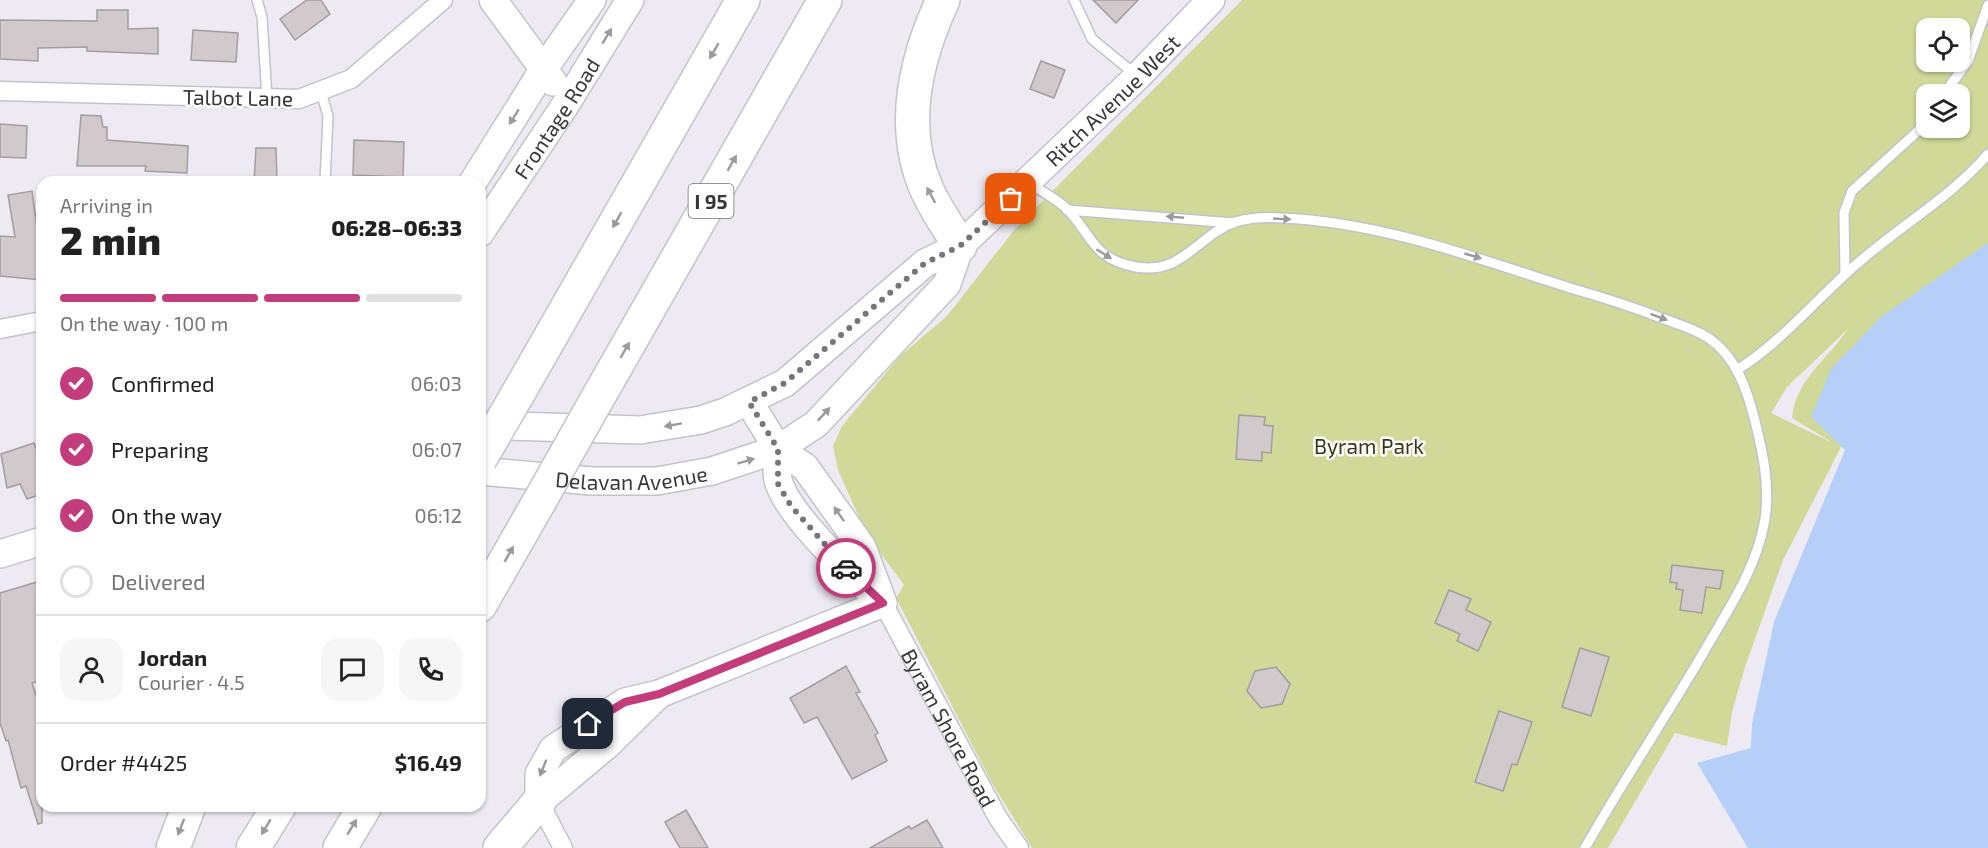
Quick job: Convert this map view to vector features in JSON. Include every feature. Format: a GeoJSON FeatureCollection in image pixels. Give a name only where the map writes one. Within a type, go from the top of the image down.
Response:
{"type":"FeatureCollection","features":[{"type":"Feature","properties":{"kind":"highway"},"geometry":{"type":"LineString","coordinates":[[486,449],[742,0]]}},
{"type":"Feature","properties":{"kind":"highway","name":"I 95"},"geometry":{"type":"LineString","coordinates":[[486,594],[825,0]]}},
{"type":"Feature","properties":{"kind":"highway"},"geometry":{"type":"LineString","coordinates":[[943,0],[918,64],[912,112],[919,163],[927,190],[960,246]]}},
{"type":"Feature","properties":{"kind":"highway"},"geometry":{"type":"LineString","coordinates":[[500,848],[539,802]]}},
{"type":"Feature","properties":{"kind":"highway"},"geometry":{"type":"LineString","coordinates":[[173,848],[187,812]]}},
{"type":"Feature","properties":{"kind":"highway"},"geometry":{"type":"LineString","coordinates":[[253,848],[275,812]]}},
{"type":"Feature","properties":{"kind":"highway"},"geometry":{"type":"LineString","coordinates":[[340,848],[361,812]]}},
{"type":"Feature","properties":{"kind":"main road"},"geometry":{"type":"LineString","coordinates":[[493,0],[545,67],[566,104]]}},
{"type":"Feature","properties":{"kind":"main road","name":"Frontage Road"},"geometry":{"type":"LineString","coordinates":[[477,176],[545,67],[592,0]]}},
{"type":"Feature","properties":{"kind":"main road","name":"Frontage Road"},"geometry":{"type":"LineString","coordinates":[[486,224],[566,104],[630,0]]}},
{"type":"Feature","properties":{"kind":"main road","name":"Ritch Avenue West"},"geometry":{"type":"LineString","coordinates":[[749,402],[785,383],[925,263],[960,246],[1138,76],[1212,0]]}},
{"type":"Feature","properties":{"kind":"main road","name":"Ritch Avenue West"},"geometry":{"type":"LineString","coordinates":[[778,449],[816,424],[946,284],[960,246]]}},
{"type":"Feature","properties":{"kind":"main road"},"geometry":{"type":"LineString","coordinates":[[749,402],[778,449]]}},
{"type":"Feature","properties":{"kind":"main road","name":"Delavan Avenue"},"geometry":{"type":"LineString","coordinates":[[486,424],[640,430],[700,420],[749,402]]}},
{"type":"Feature","properties":{"kind":"main road","name":"Delavan Avenue"},"geometry":{"type":"LineString","coordinates":[[486,472],[591,481],[657,482],[712,471],[778,449]]}},
{"type":"Feature","properties":{"kind":"main road","name":"Byram Shore Road"},"geometry":{"type":"LineString","coordinates":[[778,449],[778,484],[791,506],[843,565],[883,603]]}},
{"type":"Feature","properties":{"kind":"main road"},"geometry":{"type":"LineString","coordinates":[[0,554],[36,543]]}},
{"type":"Feature","properties":{"kind":"main road"},"geometry":{"type":"LineString","coordinates":[[539,802],[607,745],[659,694],[883,603]]}},
{"type":"Feature","properties":{"kind":"street","name":"Talbot Lane"},"geometry":{"type":"LineString","coordinates":[[0,91],[299,99],[351,79],[443,0]]}},
{"type":"Feature","properties":{"kind":"street"},"geometry":{"type":"LineString","coordinates":[[0,329],[36,322]]}},
{"type":"Feature","properties":{"kind":"street","name":"Byram Shore Road"},"geometry":{"type":"LineString","coordinates":[[883,603],[998,818],[1019,848]]}},
{"type":"Feature","properties":{"kind":"street"},"geometry":{"type":"LineString","coordinates":[[539,802],[563,848]]}},
{"type":"Feature","properties":{"kind":"lane"},"geometry":{"type":"LineString","coordinates":[[257,0],[262,17],[267,99]]}},
{"type":"Feature","properties":{"kind":"lane"},"geometry":{"type":"LineString","coordinates":[[1074,0],[1092,39],[1138,76]]}},
{"type":"Feature","properties":{"kind":"lane"},"geometry":{"type":"LineString","coordinates":[[1951,84],[1968,61],[1988,5]]}},
{"type":"Feature","properties":{"kind":"lane"},"geometry":{"type":"LineString","coordinates":[[321,92],[328,116],[325,176]]}},
{"type":"Feature","properties":{"kind":"lane"},"geometry":{"type":"LineString","coordinates":[[1845,274],[1844,213],[1852,192],[1916,132]]}},
{"type":"Feature","properties":{"kind":"lane"},"geometry":{"type":"LineString","coordinates":[[1737,369],[1764,353],[1845,274],[1968,178],[1988,154]]}},
{"type":"Feature","properties":{"kind":"lane"},"geometry":{"type":"LineString","coordinates":[[1028,183],[1067,210],[1092,246],[1117,261],[1147,268],[1158,269],[1180,260],[1234,223]]}},
{"type":"Feature","properties":{"kind":"lane"},"geometry":{"type":"LineString","coordinates":[[1067,210],[1114,211],[1234,223],[1281,218],[1354,227],[1404,237],[1480,258],[1683,326],[1705,336],[1722,349],[1737,369],[1750,400],[1767,490],[1765,519],[1752,568],[1648,748],[1585,848]]}},
{"type":"Feature","properties":{"kind":"green space","name":"Byram Park"},"geometry":{"type":"Polygon","coordinates":[[[1242,0],[1988,0],[1988,356],[1864,374],[1841,447],[1783,560],[1744,670],[1732,712],[1727,746],[1675,733],[1608,848],[1032,848],[992,783],[896,598],[904,585],[867,535],[838,470],[833,446],[842,426],[900,356],[947,316],[1015,229],[1242,0]],[[1848,329],[1787,387],[1771,413],[1833,443],[1792,418],[1799,392],[1848,329]]]}},
{"type":"Feature","properties":{"kind":"water"},"geometry":{"type":"Polygon","coordinates":[[[1988,243],[1988,848],[1748,848],[1697,763],[1751,748],[1752,724],[1774,622],[1845,450],[1811,417],[1831,369],[1882,316],[1988,243]]]}},
{"type":"Feature","properties":{"kind":"building"},"geometry":{"type":"Polygon","coordinates":[[[307,0],[321,0],[330,14],[295,40],[280,19],[307,0]]]}},
{"type":"Feature","properties":{"kind":"building"},"geometry":{"type":"Polygon","coordinates":[[[1093,0],[1138,0],[1116,23],[1093,0]]]}},
{"type":"Feature","properties":{"kind":"building"},"geometry":{"type":"Polygon","coordinates":[[[97,10],[128,10],[128,29],[158,28],[158,54],[87,51],[87,47],[38,48],[38,61],[0,59],[0,20],[97,21],[97,10]]]}},
{"type":"Feature","properties":{"kind":"building"},"geometry":{"type":"Polygon","coordinates":[[[193,30],[238,33],[236,62],[191,60],[193,30]]]}},
{"type":"Feature","properties":{"kind":"building"},"geometry":{"type":"Polygon","coordinates":[[[1041,61],[1065,70],[1054,98],[1030,89],[1041,61]]]}},
{"type":"Feature","properties":{"kind":"building"},"geometry":{"type":"Polygon","coordinates":[[[81,115],[101,116],[103,127],[107,127],[107,140],[188,146],[187,173],[145,171],[146,166],[77,166],[81,115]]]}},
{"type":"Feature","properties":{"kind":"building"},"geometry":{"type":"Polygon","coordinates":[[[0,124],[27,126],[26,158],[0,157],[0,124]]]}},
{"type":"Feature","properties":{"kind":"building"},"geometry":{"type":"Polygon","coordinates":[[[354,140],[404,142],[403,176],[353,175],[354,140]]]}},
{"type":"Feature","properties":{"kind":"building"},"geometry":{"type":"Polygon","coordinates":[[[256,148],[276,148],[277,176],[254,176],[256,148]]]}},
{"type":"Feature","properties":{"kind":"building"},"geometry":{"type":"Polygon","coordinates":[[[32,191],[36,220],[36,279],[0,276],[0,236],[15,237],[8,195],[32,191]]]}},
{"type":"Feature","properties":{"kind":"building"},"geometry":{"type":"Polygon","coordinates":[[[1239,415],[1265,417],[1264,425],[1273,426],[1271,453],[1262,452],[1262,461],[1236,459],[1239,415]]]}},
{"type":"Feature","properties":{"kind":"building"},"geometry":{"type":"Polygon","coordinates":[[[34,443],[36,448],[36,496],[27,499],[20,484],[7,488],[1,454],[34,443]]]}},
{"type":"Feature","properties":{"kind":"building"},"geometry":{"type":"Polygon","coordinates":[[[1672,565],[1723,571],[1720,589],[1706,587],[1702,613],[1680,610],[1683,590],[1676,589],[1677,583],[1670,582],[1672,565]]]}},
{"type":"Feature","properties":{"kind":"building"},"geometry":{"type":"Polygon","coordinates":[[[36,582],[36,682],[32,683],[36,695],[36,812],[42,812],[42,823],[38,824],[26,786],[21,788],[8,740],[6,741],[0,723],[0,593],[36,582]]]}},
{"type":"Feature","properties":{"kind":"building"},"geometry":{"type":"Polygon","coordinates":[[[1449,590],[1471,599],[1466,610],[1491,622],[1478,651],[1457,641],[1460,634],[1435,623],[1449,590]]]}},
{"type":"Feature","properties":{"kind":"building"},"geometry":{"type":"Polygon","coordinates":[[[1580,648],[1609,657],[1591,716],[1562,707],[1580,648]]]}},
{"type":"Feature","properties":{"kind":"building"},"geometry":{"type":"Polygon","coordinates":[[[846,666],[860,692],[856,693],[878,733],[875,735],[887,761],[852,779],[817,717],[804,723],[790,698],[846,666]]]}},
{"type":"Feature","properties":{"kind":"building"},"geometry":{"type":"Polygon","coordinates":[[[1276,667],[1290,684],[1282,704],[1261,708],[1247,691],[1255,671],[1276,667]]]}},
{"type":"Feature","properties":{"kind":"building"},"geometry":{"type":"Polygon","coordinates":[[[1499,711],[1532,722],[1517,765],[1512,764],[1503,791],[1475,782],[1499,711]]]}},
{"type":"Feature","properties":{"kind":"building"},"geometry":{"type":"Polygon","coordinates":[[[686,810],[708,848],[680,848],[665,822],[686,810]]]}},
{"type":"Feature","properties":{"kind":"building"},"geometry":{"type":"Polygon","coordinates":[[[927,820],[943,848],[870,848],[909,826],[911,829],[927,820]]]}},
{"type":"Feature","properties":{"kind":"way so far"},"geometry":{"type":"LineString","coordinates":[[846,568],[791,506],[778,484],[778,449],[749,402],[785,383],[925,263],[960,246],[1011,199]]}},
{"type":"Feature","properties":{"kind":"route"},"geometry":{"type":"LineString","coordinates":[[588,724],[625,702],[659,694],[883,603],[846,568]]}}]}
